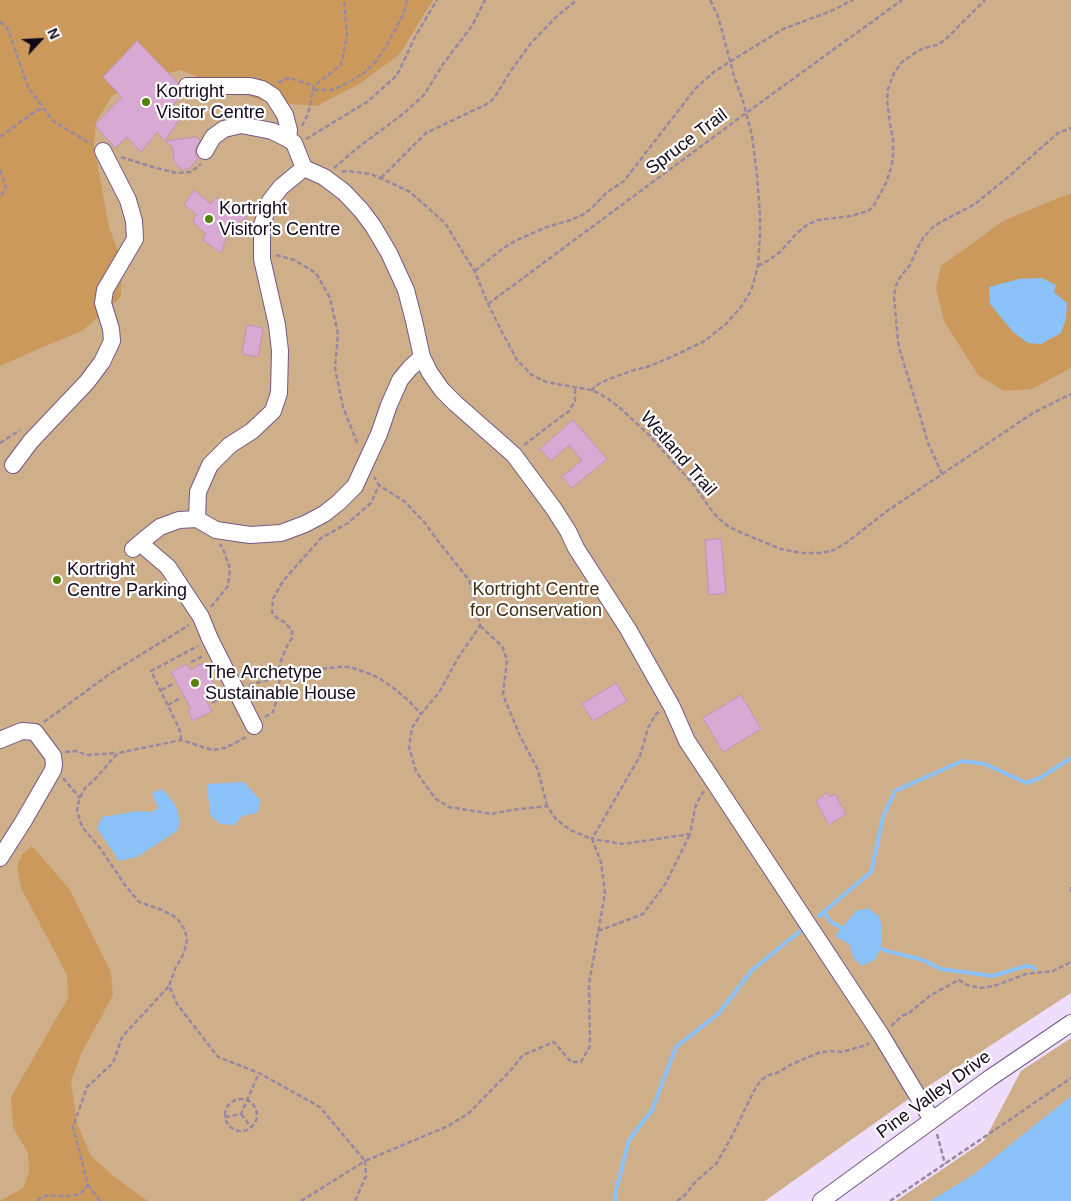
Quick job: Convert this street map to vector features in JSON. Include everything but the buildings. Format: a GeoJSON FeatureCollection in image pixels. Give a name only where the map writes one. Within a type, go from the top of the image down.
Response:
{"type":"FeatureCollection","features":[{"type":"Feature","properties":{"kind":"street"},"geometry":{"type":"LineString","coordinates":[[187,86],[250,86],[262,89],[273,96],[285,115],[293,143],[304,168],[324,177],[344,192],[373,226],[389,253],[406,290],[422,357],[430,373],[455,404],[514,455],[554,509],[576,548],[628,629],[672,708],[687,741],[881,1036],[932,1120]]}},
{"type":"Feature","properties":{"kind":"street"},"geometry":{"type":"LineString","coordinates":[[205,151],[213,137],[224,129],[240,125],[272,131],[293,143]]}},
{"type":"Feature","properties":{"kind":"street"},"geometry":{"type":"LineString","coordinates":[[13,465],[31,441],[87,382],[102,362],[112,341],[111,329],[103,303],[105,290],[135,239],[134,221],[128,200],[103,151]]}},
{"type":"Feature","properties":{"kind":"street"},"geometry":{"type":"LineString","coordinates":[[197,519],[198,492],[210,465],[230,445],[252,431],[273,411],[279,393],[280,351],[278,325],[262,259],[262,225],[270,201],[281,187],[304,168]]}},
{"type":"Feature","properties":{"kind":"street"},"geometry":{"type":"LineString","coordinates":[[254,726],[210,639],[201,617],[168,567],[136,546],[160,527],[179,520],[197,519],[216,530],[250,535],[281,533],[324,514],[338,504],[354,486],[379,434],[400,380],[422,357]]}},
{"type":"Feature","properties":{"kind":"street"},"geometry":{"type":"LineString","coordinates":[[0,740],[22,731],[35,732],[51,752],[54,764],[53,770],[0,858]]}},
{"type":"Feature","properties":{"kind":"street","name":"Pine Valley Drive"},"geometry":{"type":"LineString","coordinates":[[822,1201],[990,1078],[1071,1023]]}},
{"type":"Feature","properties":{"kind":"path"},"geometry":{"type":"LineString","coordinates":[[293,143],[308,114],[314,88],[341,65],[347,36],[344,0]]}},
{"type":"Feature","properties":{"kind":"path"},"geometry":{"type":"LineString","coordinates":[[270,94],[276,84],[290,78],[314,88],[331,90],[364,73],[376,61],[388,43],[404,13],[407,0]]}},
{"type":"Feature","properties":{"kind":"path"},"geometry":{"type":"LineString","coordinates":[[293,143],[310,136],[366,102],[394,78],[436,0]]}},
{"type":"Feature","properties":{"kind":"path"},"geometry":{"type":"LineString","coordinates":[[324,177],[424,95],[443,64],[472,26],[485,0]]}},
{"type":"Feature","properties":{"kind":"path"},"geometry":{"type":"LineString","coordinates":[[381,178],[426,133],[489,103],[531,43],[557,16],[577,0]]}},
{"type":"Feature","properties":{"kind":"path"},"geometry":{"type":"LineString","coordinates":[[592,391],[595,386],[609,378],[646,367],[703,342],[726,324],[741,307],[751,291],[758,266],[760,235],[757,176],[752,135],[718,16],[710,0]]}},
{"type":"Feature","properties":{"kind":"path"},"geometry":{"type":"LineString","coordinates":[[475,272],[502,249],[517,240],[544,228],[571,220],[592,208],[606,193],[624,181],[676,112],[695,89],[715,70],[783,29],[854,0]]}},
{"type":"Feature","properties":{"kind":"path","name":"Spruce Trail"},"geometry":{"type":"LineString","coordinates":[[488,304],[902,0]]}},
{"type":"Feature","properties":{"kind":"path"},"geometry":{"type":"LineString","coordinates":[[758,266],[780,252],[807,225],[818,220],[851,216],[868,211],[873,207],[886,183],[893,158],[893,139],[887,100],[888,89],[894,73],[902,62],[915,53],[945,40],[985,0]]}},
{"type":"Feature","properties":{"kind":"path"},"geometry":{"type":"LineString","coordinates":[[0,22],[8,29],[28,87],[52,121],[103,151],[177,173],[191,172],[202,163],[205,151]]}},
{"type":"Feature","properties":{"kind":"path"},"geometry":{"type":"LineString","coordinates":[[0,137],[37,110],[44,109]]}},
{"type":"Feature","properties":{"kind":"path"},"geometry":{"type":"LineString","coordinates":[[942,474],[928,443],[900,351],[894,296],[896,285],[910,265],[923,238],[932,228],[974,204],[1058,133],[1071,128]]}},
{"type":"Feature","properties":{"kind":"path"},"geometry":{"type":"LineString","coordinates":[[0,170],[6,188],[0,198]]}},
{"type":"Feature","properties":{"kind":"path","name":"Wetland Trail"},"geometry":{"type":"LineString","coordinates":[[324,177],[348,171],[370,174],[410,192],[446,223],[475,272],[488,304],[512,351],[524,368],[532,375],[546,382],[592,391],[607,398],[646,433],[694,485],[718,518],[729,527],[780,549],[801,553],[834,550],[887,511],[1033,413],[1071,394]]}},
{"type":"Feature","properties":{"kind":"path"},"geometry":{"type":"LineString","coordinates":[[261,251],[294,260],[316,273],[330,298],[338,334],[335,368],[344,407],[365,464],[380,485],[405,502],[425,523],[469,580],[477,606],[480,626],[502,646],[507,660],[503,695],[520,736],[538,770],[547,806],[556,819],[570,830],[592,839],[623,844],[690,834]]}},
{"type":"Feature","properties":{"kind":"path"},"geometry":{"type":"LineString","coordinates":[[514,455],[569,411],[575,401],[574,387]]}},
{"type":"Feature","properties":{"kind":"path"},"geometry":{"type":"LineString","coordinates":[[51,752],[76,751],[87,755],[118,753],[181,740],[212,750],[224,748],[247,736],[254,726],[273,712],[277,699],[280,663],[292,638],[292,630],[272,612],[273,599],[283,582],[321,538],[348,523],[370,503],[380,485]]}},
{"type":"Feature","properties":{"kind":"path"},"geometry":{"type":"LineString","coordinates":[[35,732],[38,726],[112,673],[201,617],[214,605],[228,586],[230,569],[224,550],[219,542]]}},
{"type":"Feature","properties":{"kind":"path"},"geometry":{"type":"LineString","coordinates":[[480,626],[458,658],[440,691],[412,728],[409,747],[416,771],[436,799],[449,807],[492,814],[547,806]]}},
{"type":"Feature","properties":{"kind":"path"},"geometry":{"type":"LineString","coordinates":[[181,740],[180,731],[151,671],[210,639]]}},
{"type":"Feature","properties":{"kind":"path"},"geometry":{"type":"LineString","coordinates":[[236,690],[280,676],[336,667],[350,667],[379,678],[408,700],[421,714]]}},
{"type":"Feature","properties":{"kind":"path"},"geometry":{"type":"LineString","coordinates":[[161,690],[172,684]]}},
{"type":"Feature","properties":{"kind":"path"},"geometry":{"type":"LineString","coordinates":[[168,705],[180,698]]}},
{"type":"Feature","properties":{"kind":"path"},"geometry":{"type":"LineString","coordinates":[[592,839],[640,756],[648,728],[655,715],[661,710],[672,708]]}},
{"type":"Feature","properties":{"kind":"path"},"geometry":{"type":"LineString","coordinates":[[100,1201],[88,1185],[73,1127],[86,1086],[113,1063],[122,1038],[169,986],[175,969],[184,953],[187,940],[185,930],[176,918],[162,910],[139,902],[82,826],[77,810],[80,798],[85,788],[118,753]]}},
{"type":"Feature","properties":{"kind":"path"},"geometry":{"type":"LineString","coordinates":[[53,770],[63,778],[80,798]]}},
{"type":"Feature","properties":{"kind":"path"},"geometry":{"type":"LineString","coordinates":[[598,931],[644,914],[666,883],[690,834],[696,804],[712,779]]}},
{"type":"Feature","properties":{"kind":"path"},"geometry":{"type":"LineString","coordinates":[[300,1201],[365,1161],[448,1126],[469,1112],[523,1056],[554,1042],[571,1062],[581,1062],[590,1046],[589,984],[605,893],[601,862],[592,839]]}},
{"type":"Feature","properties":{"kind":"path"},"geometry":{"type":"LineString","coordinates":[[1071,887],[1071,893]]}},
{"type":"Feature","properties":{"kind":"path"},"geometry":{"type":"LineString","coordinates":[[677,1201],[716,1164],[761,1080],[790,1065],[818,1054],[830,1051],[842,1052],[866,1045],[881,1036],[902,1016],[910,1013],[931,995],[959,980],[967,985],[980,988],[994,986],[1026,974],[1053,971],[1071,962]]}},
{"type":"Feature","properties":{"kind":"path"},"geometry":{"type":"LineString","coordinates":[[169,986],[177,1004],[218,1056],[259,1072],[320,1107],[365,1161],[366,1176],[355,1201]]}},
{"type":"Feature","properties":{"kind":"path"},"geometry":{"type":"LineString","coordinates":[[241,1114],[259,1072]]}},
{"type":"Feature","properties":{"kind":"path"},"geometry":{"type":"LineString","coordinates":[[890,1201],[1071,1078]]}},
{"type":"Feature","properties":{"kind":"path"},"geometry":{"type":"LineString","coordinates":[[242,1099],[247,1100],[255,1107],[257,1112],[256,1122],[244,1131],[239,1131],[229,1126],[225,1117],[225,1111],[231,1102],[242,1099]]}},
{"type":"Feature","properties":{"kind":"path"},"geometry":{"type":"LineString","coordinates":[[225,1117],[241,1114]]}},
{"type":"Feature","properties":{"kind":"path"},"geometry":{"type":"LineString","coordinates":[[241,1114],[251,1127]]}},
{"type":"Feature","properties":{"kind":"path"},"geometry":{"type":"LineString","coordinates":[[932,1120],[945,1164]]}},
{"type":"Feature","properties":{"kind":"path"},"geometry":{"type":"LineString","coordinates":[[38,1201],[40,1198],[49,1195],[70,1196],[80,1194],[88,1185]]}},
{"type":"Feature","properties":{"kind":"green space","name":"Kortright Centre for Conservation"},"geometry":{"type":"Polygon","coordinates":[[[0,0],[1071,0],[1071,993],[910,1098],[765,1201],[0,1201],[0,0]]]}},
{"type":"Feature","properties":{"kind":"green space"},"geometry":{"type":"Polygon","coordinates":[[[1071,1038],[1071,1201],[896,1201],[984,1141],[1021,1071],[1071,1038]]]}},
{"type":"Feature","properties":{"kind":"shaded area"},"geometry":{"type":"Polygon","coordinates":[[[0,0],[433,0],[399,55],[359,84],[317,106],[265,102],[180,70],[144,80],[112,96],[96,122],[94,146],[109,227],[122,262],[121,297],[82,331],[0,366],[0,0]]]}},
{"type":"Feature","properties":{"kind":"shaded area"},"geometry":{"type":"Polygon","coordinates":[[[1071,194],[1071,368],[1032,389],[1004,391],[978,375],[944,321],[936,288],[941,266],[1003,221],[1071,194]]]}},
{"type":"Feature","properties":{"kind":"shaded area"},"geometry":{"type":"Polygon","coordinates":[[[32,846],[70,890],[111,972],[113,995],[81,1054],[71,1081],[77,1124],[91,1156],[117,1179],[148,1201],[0,1201],[23,1188],[29,1172],[28,1153],[13,1127],[11,1097],[68,998],[67,975],[21,888],[17,866],[22,854],[32,846]]]}},
{"type":"Feature","properties":{"kind":"water"},"geometry":{"type":"Polygon","coordinates":[[[1042,278],[1056,285],[1054,292],[1067,303],[1066,319],[1061,333],[1041,344],[1028,343],[1013,332],[990,304],[989,287],[1019,279],[1042,278]]]}},
{"type":"Feature","properties":{"kind":"water"},"geometry":{"type":"Polygon","coordinates":[[[244,782],[261,801],[257,813],[242,816],[235,825],[220,824],[210,815],[207,784],[244,782]]]}},
{"type":"Feature","properties":{"kind":"water"},"geometry":{"type":"Polygon","coordinates":[[[161,789],[176,806],[180,822],[177,831],[137,857],[119,861],[97,828],[102,817],[138,811],[152,812],[158,808],[152,793],[161,789]]]}},
{"type":"Feature","properties":{"kind":"water"},"geometry":{"type":"Polygon","coordinates":[[[868,908],[880,917],[881,946],[875,960],[862,966],[854,959],[849,944],[835,936],[856,911],[868,908]]]}},
{"type":"Feature","properties":{"kind":"water"},"geometry":{"type":"Polygon","coordinates":[[[1071,1096],[1071,1201],[930,1201],[973,1175],[1071,1096]]]}},
{"type":"Feature","properties":{"kind":"waterway"},"geometry":{"type":"LineString","coordinates":[[819,916],[871,872],[883,817],[895,791],[962,761],[985,764],[1026,783],[1040,778],[1071,758]]}},
{"type":"Feature","properties":{"kind":"waterway"},"geometry":{"type":"LineString","coordinates":[[823,912],[831,922],[844,929]]}},
{"type":"Feature","properties":{"kind":"waterway"},"geometry":{"type":"LineString","coordinates":[[616,1201],[616,1190],[629,1140],[652,1110],[676,1047],[719,1013],[752,970],[804,928]]}},
{"type":"Feature","properties":{"kind":"waterway"},"geometry":{"type":"LineString","coordinates":[[877,947],[923,960],[941,969],[993,976],[1026,966],[1035,969]]}},
{"type":"Feature","properties":{"kind":"place","name":"Kortright Visitor Centre"},"geometry":{"type":"Point","coordinates":[146,102]}},
{"type":"Feature","properties":{"kind":"place","name":"Kortright Visitor's Centre"},"geometry":{"type":"Point","coordinates":[209,219]}},
{"type":"Feature","properties":{"kind":"place","name":"Kortright Centre Parking"},"geometry":{"type":"Point","coordinates":[57,580]}},
{"type":"Feature","properties":{"kind":"place","name":"The Archetype Sustainable House"},"geometry":{"type":"Point","coordinates":[195,683]}}]}
